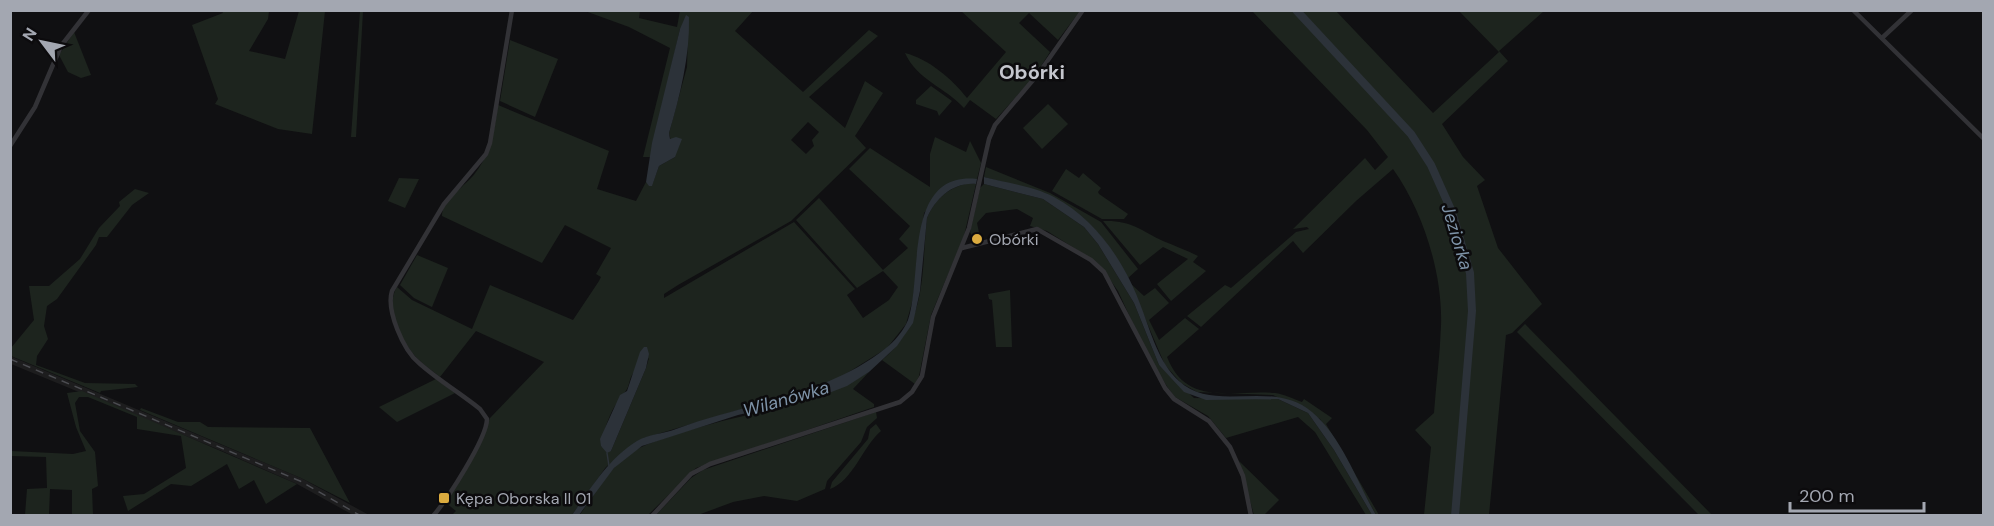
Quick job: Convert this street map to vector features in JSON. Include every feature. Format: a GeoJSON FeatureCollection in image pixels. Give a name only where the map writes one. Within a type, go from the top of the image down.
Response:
{"type":"FeatureCollection","features":[{"type":"Feature","properties":{"kind":"street"},"geometry":{"type":"LineString","coordinates":[[10,146],[35,107],[61,46],[89,10]]}},
{"type":"Feature","properties":{"kind":"street"},"geometry":{"type":"LineString","coordinates":[[433,516],[446,500],[468,462],[486,427],[486,418],[480,409],[418,362],[395,322],[389,303],[392,291],[444,204],[469,176],[489,147],[512,10]]}},
{"type":"Feature","properties":{"kind":"street"},"geometry":{"type":"LineString","coordinates":[[652,516],[692,474],[710,464],[900,402],[908,396],[922,376],[937,302],[962,248],[995,125],[1039,73],[1083,10]]}},
{"type":"Feature","properties":{"kind":"street"},"geometry":{"type":"LineString","coordinates":[[1853,10],[1983,139]]}},
{"type":"Feature","properties":{"kind":"street"},"geometry":{"type":"LineString","coordinates":[[1882,38],[1912,10]]}},
{"type":"Feature","properties":{"kind":"street"},"geometry":{"type":"LineString","coordinates":[[962,248],[1038,229],[1097,265],[1117,294],[1146,357],[1165,388],[1174,399],[1209,421],[1230,447],[1243,476],[1251,516]]}},
{"type":"Feature","properties":{"kind":"shaded area"},"geometry":{"type":"Polygon","coordinates":[[[222,11],[269,11],[268,19],[249,51],[285,59],[299,11],[325,11],[312,134],[278,129],[215,104],[218,99],[192,25],[223,13],[222,11]]]}},
{"type":"Feature","properties":{"kind":"shaded area"},"geometry":{"type":"Polygon","coordinates":[[[360,11],[363,11],[356,137],[351,137],[360,11]]]}},
{"type":"Feature","properties":{"kind":"shaded area"},"geometry":{"type":"Polygon","coordinates":[[[585,11],[640,11],[639,18],[677,27],[680,11],[753,11],[735,31],[803,92],[869,30],[878,36],[809,97],[845,128],[865,81],[883,93],[855,136],[866,148],[791,221],[678,285],[664,294],[664,298],[794,222],[855,289],[847,295],[863,318],[889,300],[898,287],[883,271],[857,288],[796,220],[819,198],[883,270],[908,248],[899,239],[910,226],[849,169],[870,148],[930,187],[930,154],[935,137],[966,152],[970,141],[981,163],[977,179],[952,183],[924,213],[913,299],[906,324],[887,348],[833,382],[644,438],[606,467],[572,515],[452,515],[456,511],[446,503],[482,439],[490,418],[544,362],[476,331],[440,377],[412,353],[401,335],[394,314],[394,295],[397,287],[412,300],[472,329],[490,285],[573,320],[599,281],[601,277],[596,274],[611,248],[565,225],[542,263],[442,216],[443,210],[449,200],[473,176],[484,159],[493,134],[498,105],[609,151],[597,189],[636,201],[646,182],[652,185],[659,166],[675,157],[669,133],[687,67],[688,32],[680,29],[651,157],[643,157],[670,48],[629,27],[585,11]],[[808,122],[791,140],[806,154],[814,146],[812,140],[819,132],[808,122]],[[649,358],[632,375],[626,390],[609,417],[601,446],[611,451],[646,368],[649,358]]]}},
{"type":"Feature","properties":{"kind":"shaded area"},"geometry":{"type":"Polygon","coordinates":[[[961,11],[1080,11],[1058,40],[1029,13],[1019,23],[1050,52],[1034,77],[996,119],[970,100],[964,108],[924,77],[905,53],[923,60],[939,71],[967,98],[1006,52],[961,11]]]}},
{"type":"Feature","properties":{"kind":"shaded area"},"geometry":{"type":"Polygon","coordinates":[[[1252,11],[1336,11],[1433,113],[1499,52],[1459,11],[1544,11],[1499,51],[1508,61],[1442,124],[1463,157],[1485,180],[1477,186],[1498,248],[1542,304],[1512,333],[1506,335],[1489,515],[1424,515],[1431,447],[1415,430],[1434,413],[1441,306],[1435,265],[1422,223],[1393,169],[1356,201],[1303,253],[1293,241],[1201,327],[1187,316],[1225,285],[1231,288],[1296,232],[1309,229],[1307,227],[1293,229],[1365,158],[1375,170],[1388,157],[1367,130],[1252,11]]]}},
{"type":"Feature","properties":{"kind":"shaded area"},"geometry":{"type":"Polygon","coordinates":[[[74,32],[91,75],[81,78],[68,72],[59,55],[74,32]]]}},
{"type":"Feature","properties":{"kind":"shaded area"},"geometry":{"type":"Polygon","coordinates":[[[510,40],[558,59],[535,117],[500,101],[510,40]]]}},
{"type":"Feature","properties":{"kind":"shaded area"},"geometry":{"type":"Polygon","coordinates":[[[931,86],[952,101],[939,116],[937,111],[916,104],[916,100],[931,86]]]}},
{"type":"Feature","properties":{"kind":"shaded area"},"geometry":{"type":"Polygon","coordinates":[[[1048,104],[1068,124],[1042,149],[1023,128],[1048,104]]]}},
{"type":"Feature","properties":{"kind":"shaded area"},"geometry":{"type":"Polygon","coordinates":[[[986,167],[1050,193],[1101,222],[1138,269],[1128,278],[1114,254],[1085,220],[1052,199],[984,177],[986,167]]]}},
{"type":"Feature","properties":{"kind":"shaded area"},"geometry":{"type":"Polygon","coordinates":[[[1066,169],[1079,178],[1083,173],[1101,188],[1099,194],[1128,214],[1124,219],[1102,219],[1052,191],[1066,169]]]}},
{"type":"Feature","properties":{"kind":"shaded area"},"geometry":{"type":"Polygon","coordinates":[[[399,178],[419,179],[405,208],[388,201],[399,178]]]}},
{"type":"Feature","properties":{"kind":"shaded area"},"geometry":{"type":"Polygon","coordinates":[[[969,183],[976,184],[964,236],[931,315],[919,376],[915,384],[882,360],[908,330],[915,313],[920,295],[927,218],[934,205],[944,195],[969,183]]]}},
{"type":"Feature","properties":{"kind":"shaded area"},"geometry":{"type":"Polygon","coordinates":[[[984,184],[1043,199],[1084,227],[1098,244],[1134,303],[1159,365],[1194,398],[1278,399],[1308,413],[1334,450],[1372,515],[1366,515],[1315,432],[1298,417],[1226,438],[1208,416],[1175,397],[1147,354],[1118,291],[1106,274],[1090,258],[1047,231],[1030,226],[1033,218],[1017,209],[986,213],[977,223],[981,242],[975,243],[970,232],[980,188],[984,184]]]}},
{"type":"Feature","properties":{"kind":"shaded area"},"geometry":{"type":"Polygon","coordinates":[[[135,189],[149,193],[132,205],[107,237],[99,237],[96,245],[57,299],[47,306],[44,326],[48,339],[37,356],[36,365],[85,383],[135,384],[138,387],[101,391],[100,393],[11,356],[11,348],[34,320],[29,286],[49,286],[80,259],[99,228],[120,206],[119,202],[135,189]]]}},
{"type":"Feature","properties":{"kind":"shaded area"},"geometry":{"type":"Polygon","coordinates":[[[1103,221],[1128,224],[1198,256],[1193,262],[1206,271],[1171,301],[1157,284],[1188,259],[1163,247],[1140,265],[1103,221]]]}},
{"type":"Feature","properties":{"kind":"shaded area"},"geometry":{"type":"Polygon","coordinates":[[[417,255],[448,268],[432,307],[414,298],[400,285],[417,255]]]}},
{"type":"Feature","properties":{"kind":"shaded area"},"geometry":{"type":"Polygon","coordinates":[[[1130,283],[1144,296],[1155,288],[1169,303],[1149,320],[1159,340],[1185,318],[1199,329],[1167,357],[1176,373],[1186,384],[1213,393],[1197,392],[1181,383],[1165,365],[1130,283]]]}},
{"type":"Feature","properties":{"kind":"shaded area"},"geometry":{"type":"Polygon","coordinates":[[[1010,290],[1012,347],[996,347],[992,300],[989,299],[988,294],[1010,290]]]}},
{"type":"Feature","properties":{"kind":"shaded area"},"geometry":{"type":"Polygon","coordinates":[[[1525,324],[1712,515],[1699,515],[1517,332],[1525,324]]]}},
{"type":"Feature","properties":{"kind":"shaded area"},"geometry":{"type":"Polygon","coordinates":[[[10,356],[301,478],[369,515],[353,515],[297,484],[11,364],[10,356]]]}},
{"type":"Feature","properties":{"kind":"shaded area"},"geometry":{"type":"Polygon","coordinates":[[[869,372],[853,389],[874,404],[874,407],[696,468],[648,515],[579,516],[614,468],[641,447],[707,425],[802,401],[848,384],[869,372]]]}},
{"type":"Feature","properties":{"kind":"shaded area"},"geometry":{"type":"Polygon","coordinates":[[[436,379],[455,393],[397,422],[379,407],[436,379]]]}},
{"type":"Feature","properties":{"kind":"shaded area"},"geometry":{"type":"Polygon","coordinates":[[[82,391],[297,484],[266,504],[254,480],[239,489],[227,464],[191,486],[171,484],[128,511],[123,496],[144,494],[186,468],[181,436],[137,429],[137,417],[88,397],[79,397],[75,403],[80,431],[95,452],[98,486],[92,489],[93,515],[72,515],[72,490],[50,489],[49,515],[25,515],[27,489],[47,488],[46,457],[11,456],[11,451],[73,454],[86,451],[76,427],[67,393],[82,391]]]}},
{"type":"Feature","properties":{"kind":"shaded area"},"geometry":{"type":"Polygon","coordinates":[[[1229,393],[1275,393],[1302,402],[1304,399],[1332,418],[1326,424],[1379,515],[1376,515],[1320,419],[1273,395],[1229,393]]]}},
{"type":"Feature","properties":{"kind":"shaded area"},"geometry":{"type":"Polygon","coordinates":[[[141,408],[178,422],[200,422],[208,427],[310,428],[350,503],[301,478],[140,410],[141,408]]]}},
{"type":"Feature","properties":{"kind":"shaded area"},"geometry":{"type":"Polygon","coordinates":[[[876,412],[877,418],[867,427],[861,442],[827,481],[825,489],[797,501],[764,496],[733,502],[698,515],[655,516],[691,478],[703,470],[876,412]]]}},
{"type":"Feature","properties":{"kind":"shaded area"},"geometry":{"type":"Polygon","coordinates":[[[876,424],[881,431],[845,479],[830,489],[832,482],[868,439],[870,429],[876,424]]]}},
{"type":"Feature","properties":{"kind":"shaded area"},"geometry":{"type":"Polygon","coordinates":[[[1239,461],[1279,500],[1264,515],[1254,515],[1239,461]]]}},
{"type":"Feature","properties":{"kind":"water"},"geometry":{"type":"Polygon","coordinates":[[[686,15],[689,17],[689,32],[686,61],[669,133],[670,139],[676,137],[682,139],[675,157],[659,166],[652,186],[649,186],[646,182],[652,143],[680,29],[686,15]]]}},
{"type":"Feature","properties":{"kind":"water"},"geometry":{"type":"Polygon","coordinates":[[[984,177],[1046,193],[1084,218],[1097,231],[1128,276],[1161,357],[1179,381],[1193,390],[1209,395],[1279,397],[1296,402],[1312,412],[1332,434],[1376,515],[1372,515],[1334,450],[1308,413],[1278,399],[1206,400],[1184,392],[1159,365],[1134,303],[1098,244],[1084,227],[1043,199],[984,184],[984,177]]]}},
{"type":"Feature","properties":{"kind":"water","name":"Wilanówka"},"geometry":{"type":"Polygon","coordinates":[[[977,179],[976,184],[960,186],[946,193],[935,204],[927,218],[920,291],[913,323],[897,346],[869,372],[847,386],[821,396],[738,415],[642,446],[614,468],[579,515],[572,515],[593,484],[617,456],[641,439],[812,388],[863,364],[889,345],[908,320],[920,230],[927,209],[937,192],[953,181],[977,179]]]}},
{"type":"Feature","properties":{"kind":"water"},"geometry":{"type":"Polygon","coordinates":[[[647,347],[649,354],[646,368],[611,451],[607,453],[601,446],[600,439],[620,395],[627,391],[640,352],[647,347]]]}},
{"type":"Feature","properties":{"kind":"waterway","name":"Jeziorka"},"geometry":{"type":"LineString","coordinates":[[1296,10],[1411,134],[1431,165],[1452,212],[1470,273],[1472,311],[1455,516]]}},
{"type":"Feature","properties":{"kind":"waterway"},"geometry":{"type":"LineString","coordinates":[[607,453],[609,466]]}},
{"type":"Feature","properties":{"kind":"railway"},"geometry":{"type":"LineString","coordinates":[[10,359],[300,481],[361,516]]}},
{"type":"Feature","properties":{"kind":"place","name":"Obórki"},"geometry":{"type":"Point","coordinates":[977,239]}},
{"type":"Feature","properties":{"kind":"place","name":"Kępa Oborska II 01"},"geometry":{"type":"Point","coordinates":[444,498]}},
{"type":"Feature","properties":{"kind":"district","name":"Obórki"},"geometry":{"type":"Point","coordinates":[1032,72]}}]}
